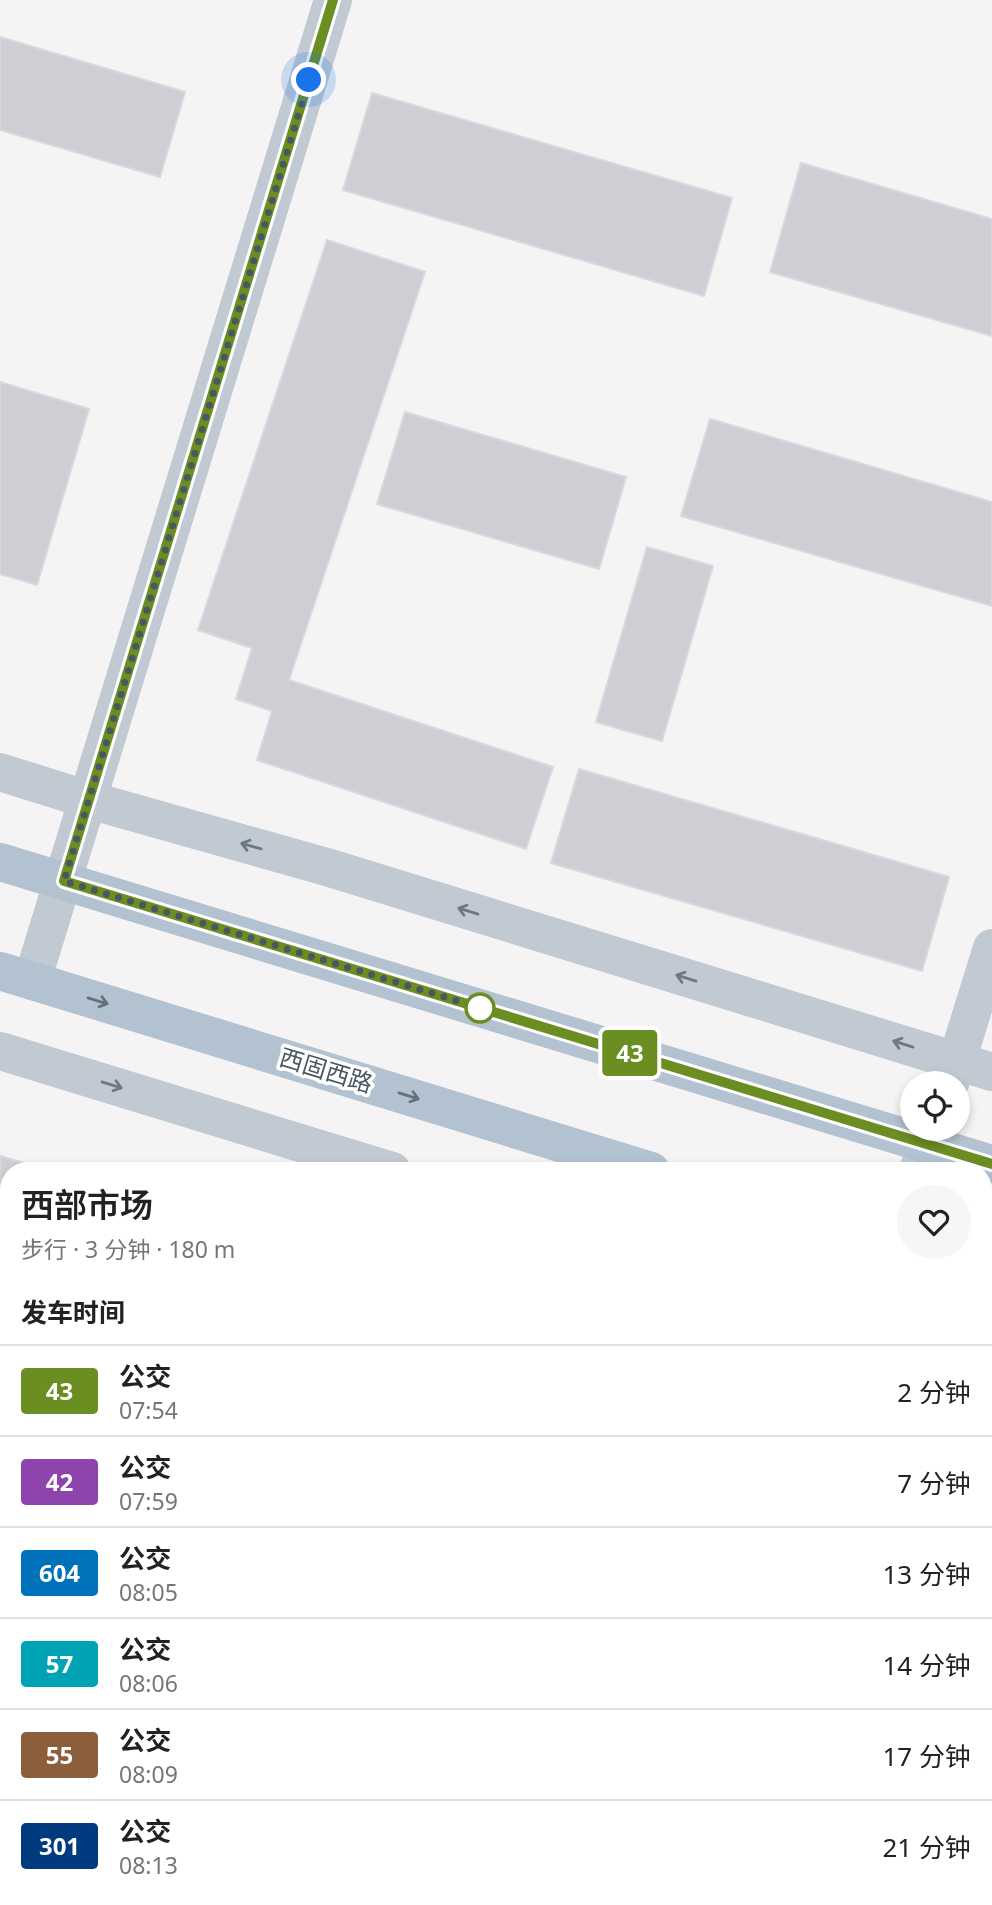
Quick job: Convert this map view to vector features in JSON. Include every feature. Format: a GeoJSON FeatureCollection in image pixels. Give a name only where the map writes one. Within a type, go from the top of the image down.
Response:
{"type":"FeatureCollection","features":[{"type":"Feature","properties":{"kind":"main road"},"geometry":{"type":"LineString","coordinates":[[0,862],[928,1148],[984,1162]]}},
{"type":"Feature","properties":{"kind":"main road","name":"西固西路"},"geometry":{"type":"LineString","coordinates":[[16,976],[622,1162]]}},
{"type":"Feature","properties":{"kind":"street"},"geometry":{"type":"LineString","coordinates":[[16,976],[64,881],[333,0]]}},
{"type":"Feature","properties":{"kind":"street"},"geometry":{"type":"LineString","coordinates":[[0,772],[331,869],[963,1071]]}},
{"type":"Feature","properties":{"kind":"street"},"geometry":{"type":"LineString","coordinates":[[966,1071],[992,948]]}},
{"type":"Feature","properties":{"kind":"street"},"geometry":{"type":"LineString","coordinates":[[0,1051],[363,1162]]}},
{"type":"Feature","properties":{"kind":"shaded area"},"geometry":{"type":"Polygon","coordinates":[[[0,1156],[21,1162],[0,1162],[0,1156]]]}},
{"type":"Feature","properties":{"kind":"building"},"geometry":{"type":"Polygon","coordinates":[[[0,37],[185,92],[160,177],[0,130],[0,37]]]}},
{"type":"Feature","properties":{"kind":"building"},"geometry":{"type":"Polygon","coordinates":[[[372,93],[732,198],[704,296],[343,190],[372,93]]]}},
{"type":"Feature","properties":{"kind":"building"},"geometry":{"type":"Polygon","coordinates":[[[801,163],[992,219],[992,336],[770,272],[801,163]]]}},
{"type":"Feature","properties":{"kind":"building"},"geometry":{"type":"Polygon","coordinates":[[[327,240],[425,272],[289,680],[553,767],[526,849],[257,760],[272,711],[236,699],[252,648],[198,630],[327,240]]]}},
{"type":"Feature","properties":{"kind":"building"},"geometry":{"type":"Polygon","coordinates":[[[0,382],[89,409],[37,585],[0,574],[0,382]]]}},
{"type":"Feature","properties":{"kind":"building"},"geometry":{"type":"Polygon","coordinates":[[[405,412],[626,477],[599,569],[377,504],[405,412]]]}},
{"type":"Feature","properties":{"kind":"building"},"geometry":{"type":"Polygon","coordinates":[[[710,419],[992,502],[992,606],[681,516],[710,419]]]}},
{"type":"Feature","properties":{"kind":"building"},"geometry":{"type":"Polygon","coordinates":[[[647,547],[713,566],[662,741],[596,722],[647,547]]]}},
{"type":"Feature","properties":{"kind":"building"},"geometry":{"type":"Polygon","coordinates":[[[579,769],[949,877],[922,971],[551,863],[579,769]]]}},
{"type":"Feature","properties":{"kind":"building"},"geometry":{"type":"Polygon","coordinates":[[[0,1156],[21,1162],[0,1162],[0,1156]]]}},
{"type":"Feature","properties":{"kind":"bus line","name":"43"},"geometry":{"type":"LineString","coordinates":[[333,0],[64,881],[985,1162]]}},
{"type":"Feature","properties":{"kind":"route"},"geometry":{"type":"LineString","coordinates":[[309,80],[64,881],[484,1009],[480,1008]]}}]}
